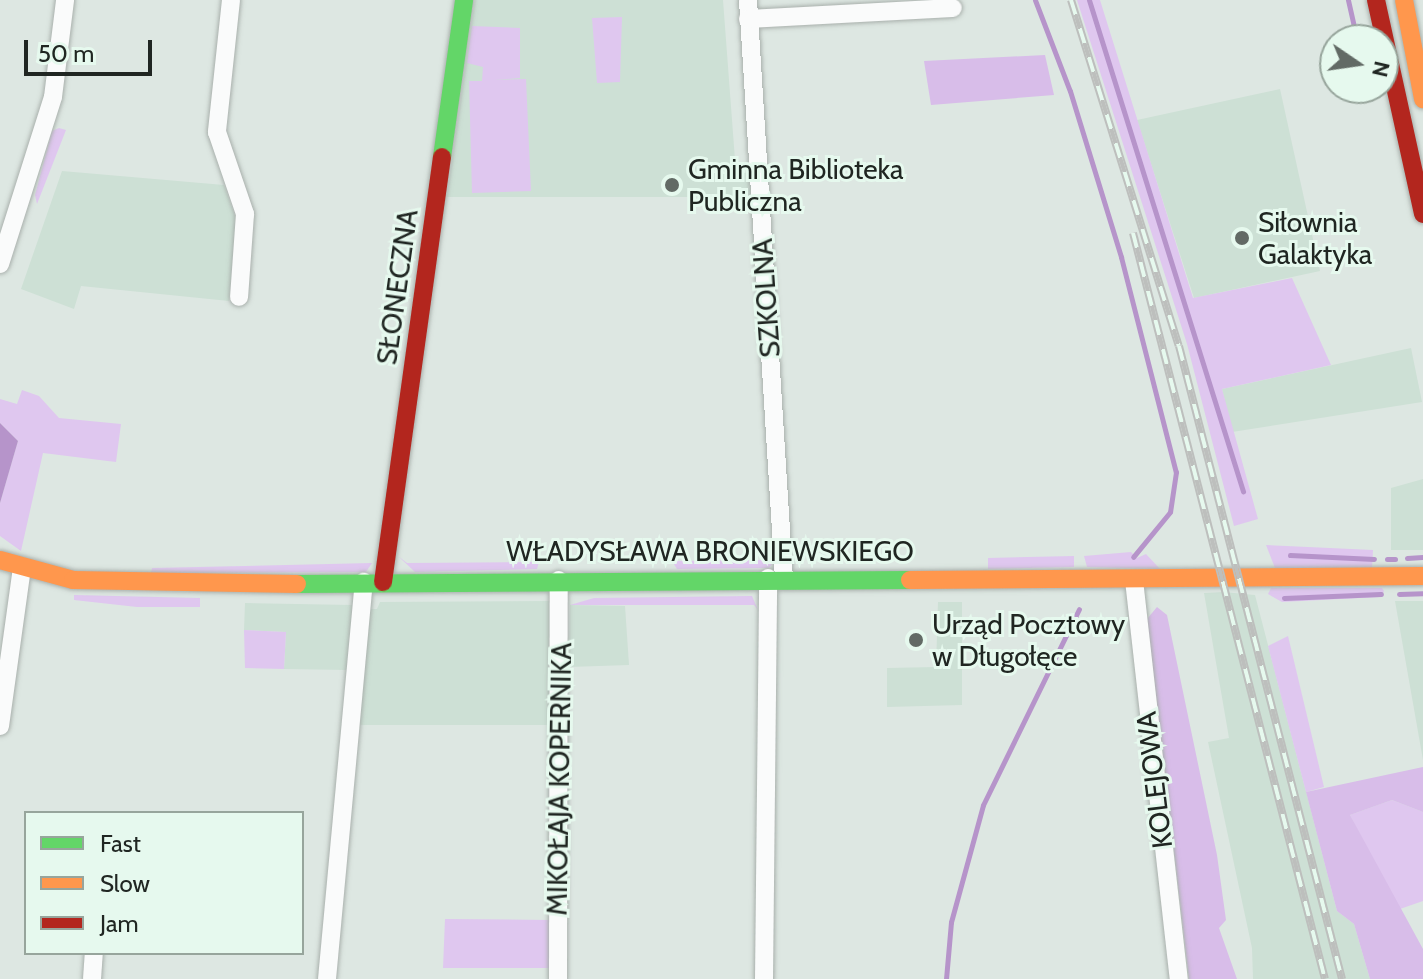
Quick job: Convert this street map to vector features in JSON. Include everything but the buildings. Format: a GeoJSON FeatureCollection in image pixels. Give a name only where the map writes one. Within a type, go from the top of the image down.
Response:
{"type":"FeatureCollection","features":[{"type":"Feature","properties":{"kind":"street"},"geometry":{"type":"LineString","coordinates":[[0,264],[53,97],[65,0]]}},
{"type":"Feature","properties":{"kind":"street"},"geometry":{"type":"LineString","coordinates":[[231,0],[217,132],[245,214],[239,297]]}},
{"type":"Feature","properties":{"kind":"street","name":"SŁONECZNA"},"geometry":{"type":"LineString","coordinates":[[383,582],[464,0]]}},
{"type":"Feature","properties":{"kind":"street"},"geometry":{"type":"LineString","coordinates":[[1376,0],[1423,214]]}},
{"type":"Feature","properties":{"kind":"street"},"geometry":{"type":"LineString","coordinates":[[1404,0],[1423,99]]}},
{"type":"Feature","properties":{"kind":"street","name":"SZKOLNA"},"geometry":{"type":"LineString","coordinates":[[764,979],[776,578],[748,9],[953,8]]}},
{"type":"Feature","properties":{"kind":"street","name":"WŁADYSŁAWA BRONIEWSKIEGO"},"geometry":{"type":"LineString","coordinates":[[0,560],[106,584],[1423,576]]}},
{"type":"Feature","properties":{"kind":"street"},"geometry":{"type":"LineString","coordinates":[[0,726],[22,567]]}},
{"type":"Feature","properties":{"kind":"street","name":"MIKOŁAJA KOPERNIKA"},"geometry":{"type":"LineString","coordinates":[[558,979],[559,580]]}},
{"type":"Feature","properties":{"kind":"street","name":"KOLEJOWA"},"geometry":{"type":"LineString","coordinates":[[1134,580],[1179,979]]}},
{"type":"Feature","properties":{"kind":"street"},"geometry":{"type":"LineString","coordinates":[[327,979],[364,582]]}},
{"type":"Feature","properties":{"kind":"street"},"geometry":{"type":"LineString","coordinates":[[92,979],[94,955]]}},
{"type":"Feature","properties":{"kind":"shaded area"},"geometry":{"type":"Polygon","coordinates":[[[475,0],[723,0],[736,173],[750,172],[753,197],[447,197],[475,0]]]}},
{"type":"Feature","properties":{"kind":"shaded area"},"geometry":{"type":"Polygon","coordinates":[[[1077,0],[1100,0],[1193,298],[1292,278],[1331,365],[1222,389],[1258,519],[1234,526],[1187,344],[1077,0]]]}},
{"type":"Feature","properties":{"kind":"shaded area"},"geometry":{"type":"Polygon","coordinates":[[[622,17],[620,82],[597,83],[592,18],[622,17]]]}},
{"type":"Feature","properties":{"kind":"shaded area"},"geometry":{"type":"Polygon","coordinates":[[[472,26],[520,28],[520,78],[494,80],[526,79],[531,191],[472,193],[469,81],[482,81],[483,67],[467,63],[472,26]]]}},
{"type":"Feature","properties":{"kind":"shaded area"},"geometry":{"type":"Polygon","coordinates":[[[1045,55],[1054,95],[931,105],[924,61],[1045,55]]]}},
{"type":"Feature","properties":{"kind":"shaded area"},"geometry":{"type":"Polygon","coordinates":[[[1280,89],[1320,271],[1194,298],[1137,120],[1280,89]]]}},
{"type":"Feature","properties":{"kind":"shaded area"},"geometry":{"type":"Polygon","coordinates":[[[59,128],[66,130],[37,204],[35,195],[52,131],[59,128]]]}},
{"type":"Feature","properties":{"kind":"shaded area"},"geometry":{"type":"Polygon","coordinates":[[[62,171],[224,185],[236,219],[229,301],[81,286],[74,309],[21,289],[62,171]]]}},
{"type":"Feature","properties":{"kind":"shaded area"},"geometry":{"type":"Polygon","coordinates":[[[1411,348],[1422,402],[1232,432],[1222,389],[1411,348]]]}},
{"type":"Feature","properties":{"kind":"shaded area"},"geometry":{"type":"Polygon","coordinates":[[[22,390],[39,396],[59,418],[121,424],[116,462],[43,453],[21,551],[0,536],[0,503],[18,441],[0,423],[0,399],[17,404],[22,390]]]}},
{"type":"Feature","properties":{"kind":"shaded area"},"geometry":{"type":"Polygon","coordinates":[[[0,423],[18,441],[0,503],[0,423]]]}},
{"type":"Feature","properties":{"kind":"shaded area"},"geometry":{"type":"Polygon","coordinates":[[[1423,479],[1423,550],[1391,550],[1391,488],[1423,479]]]}},
{"type":"Feature","properties":{"kind":"shaded area"},"geometry":{"type":"Polygon","coordinates":[[[1266,545],[1373,550],[1372,569],[1275,568],[1266,545]]]}},
{"type":"Feature","properties":{"kind":"shaded area"},"geometry":{"type":"Polygon","coordinates":[[[1131,552],[1137,558],[1146,554],[1160,569],[1087,567],[1084,556],[1131,552]]]}},
{"type":"Feature","properties":{"kind":"shaded area"},"geometry":{"type":"Polygon","coordinates":[[[398,556],[407,563],[539,562],[537,569],[415,572],[398,556]]]}},
{"type":"Feature","properties":{"kind":"shaded area"},"geometry":{"type":"Polygon","coordinates":[[[1074,556],[1074,567],[988,569],[988,558],[1074,556]]]}},
{"type":"Feature","properties":{"kind":"shaded area"},"geometry":{"type":"Polygon","coordinates":[[[775,560],[769,568],[677,569],[672,561],[775,560]]]}},
{"type":"Feature","properties":{"kind":"shaded area"},"geometry":{"type":"Polygon","coordinates":[[[372,563],[366,572],[151,573],[152,568],[372,563]]]}},
{"type":"Feature","properties":{"kind":"shaded area"},"geometry":{"type":"Polygon","coordinates":[[[1271,588],[1382,588],[1384,591],[1380,597],[1282,602],[1268,594],[1271,588]]]}},
{"type":"Feature","properties":{"kind":"shaded area"},"geometry":{"type":"Polygon","coordinates":[[[1204,593],[1255,595],[1337,911],[1354,924],[1370,979],[1253,979],[1252,948],[1208,742],[1229,738],[1204,593]]]}},
{"type":"Feature","properties":{"kind":"shaded area"},"geometry":{"type":"Polygon","coordinates":[[[74,595],[200,598],[200,607],[137,607],[74,600],[74,595]]]}},
{"type":"Feature","properties":{"kind":"shaded area"},"geometry":{"type":"Polygon","coordinates":[[[752,596],[758,610],[754,605],[570,605],[594,598],[752,596]]]}},
{"type":"Feature","properties":{"kind":"shaded area"},"geometry":{"type":"Polygon","coordinates":[[[551,601],[552,725],[360,725],[366,609],[377,609],[380,602],[551,601]]]}},
{"type":"Feature","properties":{"kind":"shaded area"},"geometry":{"type":"Polygon","coordinates":[[[1395,601],[1423,601],[1423,760],[1395,601]]]}},
{"type":"Feature","properties":{"kind":"shaded area"},"geometry":{"type":"Polygon","coordinates":[[[938,602],[962,602],[962,705],[887,707],[887,668],[936,667],[938,602]]]}},
{"type":"Feature","properties":{"kind":"shaded area"},"geometry":{"type":"Polygon","coordinates":[[[245,603],[352,605],[348,670],[284,669],[286,632],[244,630],[245,603]]]}},
{"type":"Feature","properties":{"kind":"shaded area"},"geometry":{"type":"Polygon","coordinates":[[[570,605],[625,606],[629,665],[569,667],[570,605]]]}},
{"type":"Feature","properties":{"kind":"shaded area"},"geometry":{"type":"Polygon","coordinates":[[[1157,607],[1167,615],[1217,855],[1226,920],[1219,928],[1237,979],[1189,979],[1147,619],[1157,607]]]}},
{"type":"Feature","properties":{"kind":"shaded area"},"geometry":{"type":"Polygon","coordinates":[[[244,630],[286,632],[284,669],[245,668],[244,630]]]}},
{"type":"Feature","properties":{"kind":"shaded area"},"geometry":{"type":"Polygon","coordinates":[[[1288,636],[1324,787],[1306,792],[1268,646],[1288,636]]]}},
{"type":"Feature","properties":{"kind":"shaded area"},"geometry":{"type":"Polygon","coordinates":[[[1423,767],[1423,812],[1392,800],[1350,815],[1423,949],[1423,979],[1370,979],[1354,924],[1337,911],[1306,792],[1423,767]]]}},
{"type":"Feature","properties":{"kind":"shaded area"},"geometry":{"type":"Polygon","coordinates":[[[1392,800],[1423,812],[1423,901],[1397,910],[1350,815],[1392,800]]]}},
{"type":"Feature","properties":{"kind":"shaded area"},"geometry":{"type":"Polygon","coordinates":[[[445,919],[550,920],[550,968],[443,968],[445,919]]]}},
{"type":"Feature","properties":{"kind":"waterway"},"geometry":{"type":"LineString","coordinates":[[1035,0],[1070,91],[1121,257],[1176,472],[1170,512],[1133,557]]}},
{"type":"Feature","properties":{"kind":"waterway"},"geometry":{"type":"LineString","coordinates":[[1089,0],[1243,491]]}},
{"type":"Feature","properties":{"kind":"waterway"},"geometry":{"type":"LineString","coordinates":[[1348,0],[1353,24]]}},
{"type":"Feature","properties":{"kind":"waterway"},"geometry":{"type":"LineString","coordinates":[[1290,555],[1374,559]]}},
{"type":"Feature","properties":{"kind":"waterway"},"geometry":{"type":"LineString","coordinates":[[1407,558],[1423,557]]}},
{"type":"Feature","properties":{"kind":"waterway"},"geometry":{"type":"LineString","coordinates":[[1387,559],[1395,559]]}},
{"type":"Feature","properties":{"kind":"waterway"},"geometry":{"type":"LineString","coordinates":[[1399,594],[1423,593]]}},
{"type":"Feature","properties":{"kind":"waterway"},"geometry":{"type":"LineString","coordinates":[[1284,598],[1381,594]]}},
{"type":"Feature","properties":{"kind":"waterway"},"geometry":{"type":"LineString","coordinates":[[946,979],[951,922],[983,805],[1079,609]]}},
{"type":"Feature","properties":{"kind":"railway"},"geometry":{"type":"LineString","coordinates":[[1071,0],[1179,346],[1342,979]]}},
{"type":"Feature","properties":{"kind":"railway"},"geometry":{"type":"LineString","coordinates":[[1133,233],[1325,979]]}},
{"type":"Feature","properties":{"kind":"traffic: fast"},"geometry":{"type":"LineString","coordinates":[[442,157],[464,0]]}},
{"type":"Feature","properties":{"kind":"traffic: fast"},"geometry":{"type":"LineString","coordinates":[[297,584],[910,580]]}},
{"type":"Feature","properties":{"kind":"traffic: slow"},"geometry":{"type":"LineString","coordinates":[[1404,0],[1423,99]]}},
{"type":"Feature","properties":{"kind":"traffic: slow"},"geometry":{"type":"LineString","coordinates":[[0,560],[73,580],[297,584]]}},
{"type":"Feature","properties":{"kind":"traffic: slow"},"geometry":{"type":"LineString","coordinates":[[910,580],[1423,576]]}},
{"type":"Feature","properties":{"kind":"traffic: jam"},"geometry":{"type":"LineString","coordinates":[[1376,0],[1423,214]]}},
{"type":"Feature","properties":{"kind":"traffic: jam"},"geometry":{"type":"LineString","coordinates":[[383,582],[442,157]]}},
{"type":"Feature","properties":{"kind":"place","name":"Gminna Biblioteka Publiczna"},"geometry":{"type":"Point","coordinates":[672,185]}},
{"type":"Feature","properties":{"kind":"place","name":"Siłownia Galaktyka"},"geometry":{"type":"Point","coordinates":[1242,238]}},
{"type":"Feature","properties":{"kind":"place","name":"Urząd Pocztowy w Długołęce"},"geometry":{"type":"Point","coordinates":[916,640]}}]}
